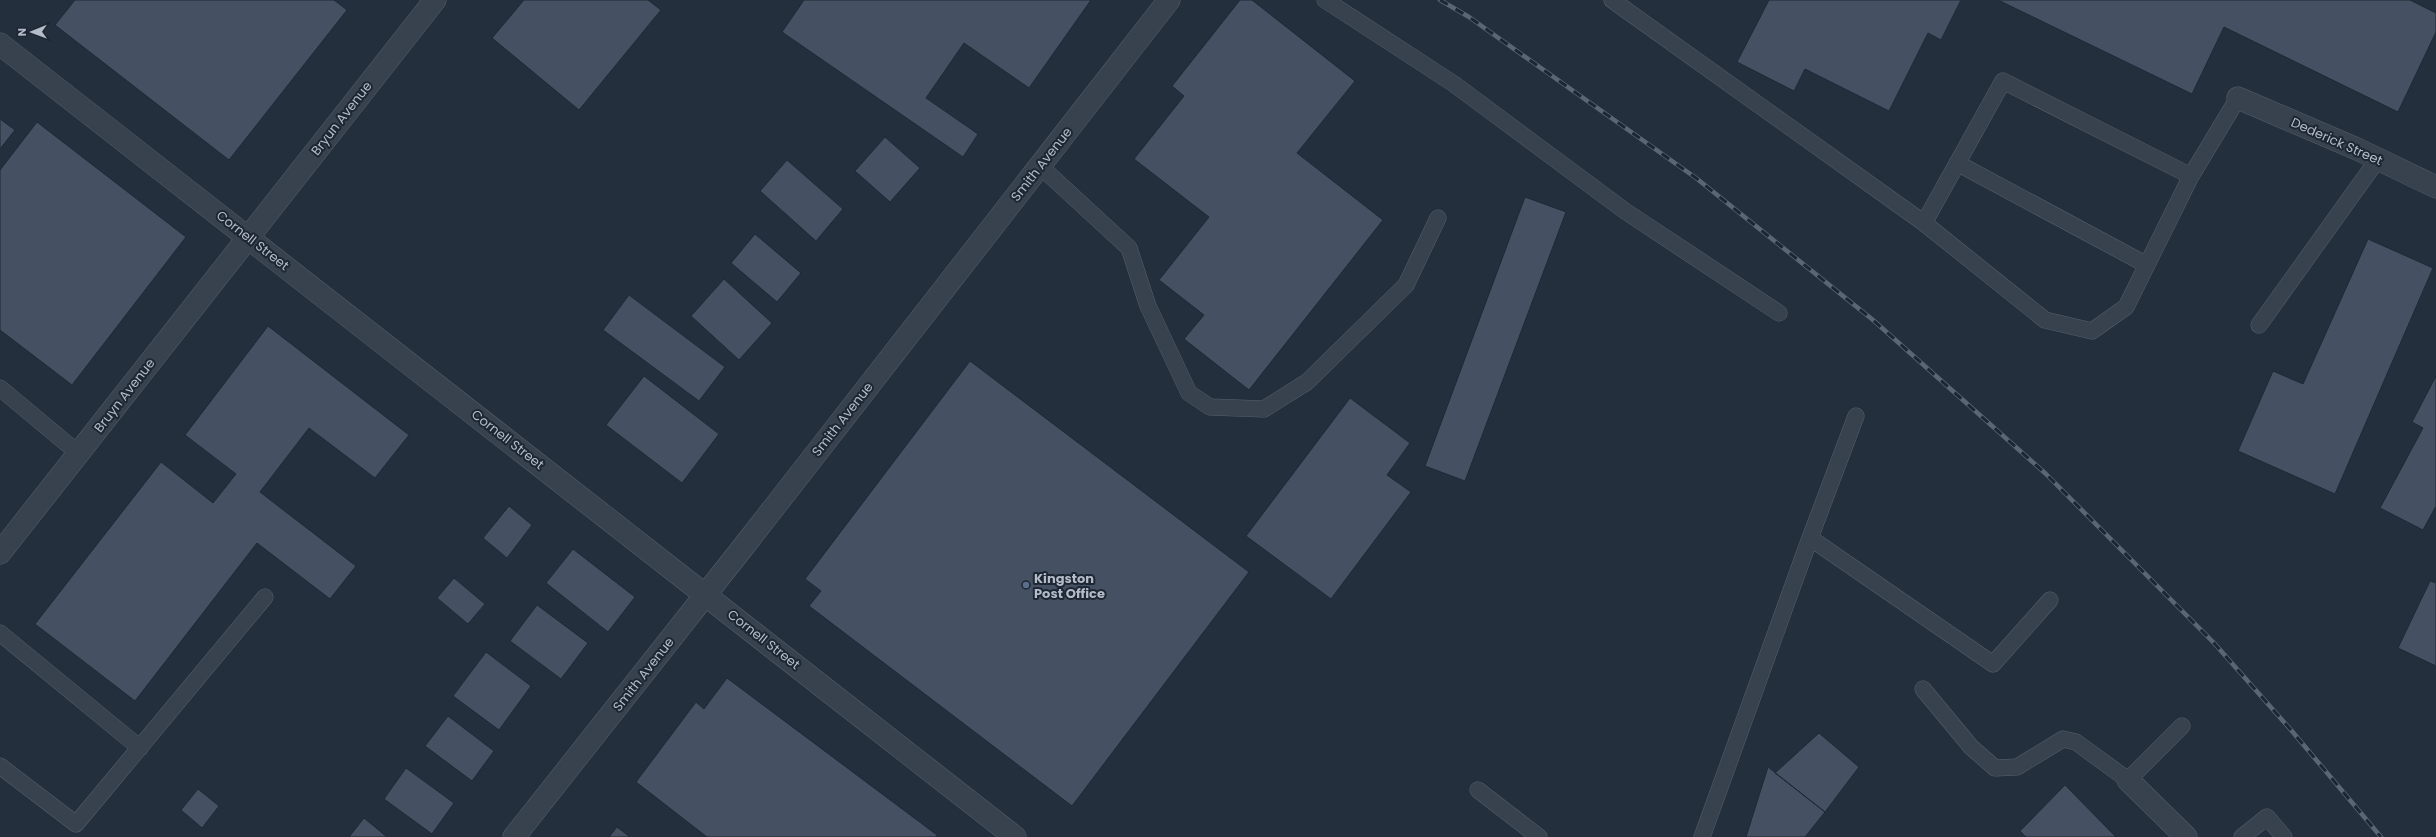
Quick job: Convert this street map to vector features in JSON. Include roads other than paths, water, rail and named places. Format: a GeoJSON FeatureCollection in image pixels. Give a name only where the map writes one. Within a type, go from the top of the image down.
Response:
{"type":"FeatureCollection","features":[{"type":"Feature","properties":{"kind":"street","name":"Bryun Avenue"},"geometry":{"type":"LineString","coordinates":[[248,236],[434,0]]}},
{"type":"Feature","properties":{"kind":"street","name":"Smith Avenue"},"geometry":{"type":"LineString","coordinates":[[514,837],[706,594],[1169,0]]}},
{"type":"Feature","properties":{"kind":"street","name":"Cornell Street"},"geometry":{"type":"LineString","coordinates":[[0,44],[706,594],[1006,834]]}},
{"type":"Feature","properties":{"kind":"street","name":"Dederick Street"},"geometry":{"type":"LineString","coordinates":[[2238,98],[2378,159],[2436,187]]}},
{"type":"Feature","properties":{"kind":"street","name":"Bruyn Avenue"},"geometry":{"type":"LineString","coordinates":[[3,543],[78,453],[248,236]]}},
{"type":"Feature","properties":{"kind":"street"},"geometry":{"type":"LineString","coordinates":[[2128,780],[2175,833]]}},
{"type":"Feature","properties":{"kind":"lane"},"geometry":{"type":"LineString","coordinates":[[1325,0],[1454,84],[1625,211],[1779,313]]}},
{"type":"Feature","properties":{"kind":"lane"},"geometry":{"type":"LineString","coordinates":[[1612,0],[1924,223],[2045,320],[2092,331],[2126,307],[2191,176],[2238,98]]}},
{"type":"Feature","properties":{"kind":"lane"},"geometry":{"type":"LineString","coordinates":[[1924,223],[2003,81],[2191,176]]}},
{"type":"Feature","properties":{"kind":"lane"},"geometry":{"type":"LineString","coordinates":[[2259,326],[2378,159]]}},
{"type":"Feature","properties":{"kind":"lane"},"geometry":{"type":"LineString","coordinates":[[1957,163],[2147,265]]}},
{"type":"Feature","properties":{"kind":"lane"},"geometry":{"type":"LineString","coordinates":[[1040,166],[1128,248],[1148,306],[1189,393],[1210,407],[1264,409],[1307,382],[1406,285],[1438,218]]}},
{"type":"Feature","properties":{"kind":"lane"},"geometry":{"type":"LineString","coordinates":[[0,388],[78,453]]}},
{"type":"Feature","properties":{"kind":"lane"},"geometry":{"type":"LineString","coordinates":[[1702,837],[1810,538],[1856,416]]}},
{"type":"Feature","properties":{"kind":"lane"},"geometry":{"type":"LineString","coordinates":[[1810,538],[1993,664],[2050,600]]}},
{"type":"Feature","properties":{"kind":"lane"},"geometry":{"type":"LineString","coordinates":[[0,766],[76,824],[264,597]]}},
{"type":"Feature","properties":{"kind":"lane"},"geometry":{"type":"LineString","coordinates":[[0,633],[140,748]]}},
{"type":"Feature","properties":{"kind":"lane"},"geometry":{"type":"LineString","coordinates":[[1923,689],[1970,746],[1995,768],[2017,767],[2063,739],[2076,742],[2128,780],[2182,726]]}},
{"type":"Feature","properties":{"kind":"lane"},"geometry":{"type":"LineString","coordinates":[[1478,790],[1539,837]]}},
{"type":"Feature","properties":{"kind":"lane"},"geometry":{"type":"LineString","coordinates":[[2242,837],[2267,817],[2284,837]]}},
{"type":"Feature","properties":{"kind":"railway"},"geometry":{"type":"LineString","coordinates":[[1440,0],[1469,17],[1696,178],[1873,320],[2046,474],[2214,643],[2291,730],[2381,837]]}},
{"type":"Feature","properties":{"kind":"place","name":"Kingston Post Office"},"geometry":{"type":"Point","coordinates":[1026,585]}}]}
